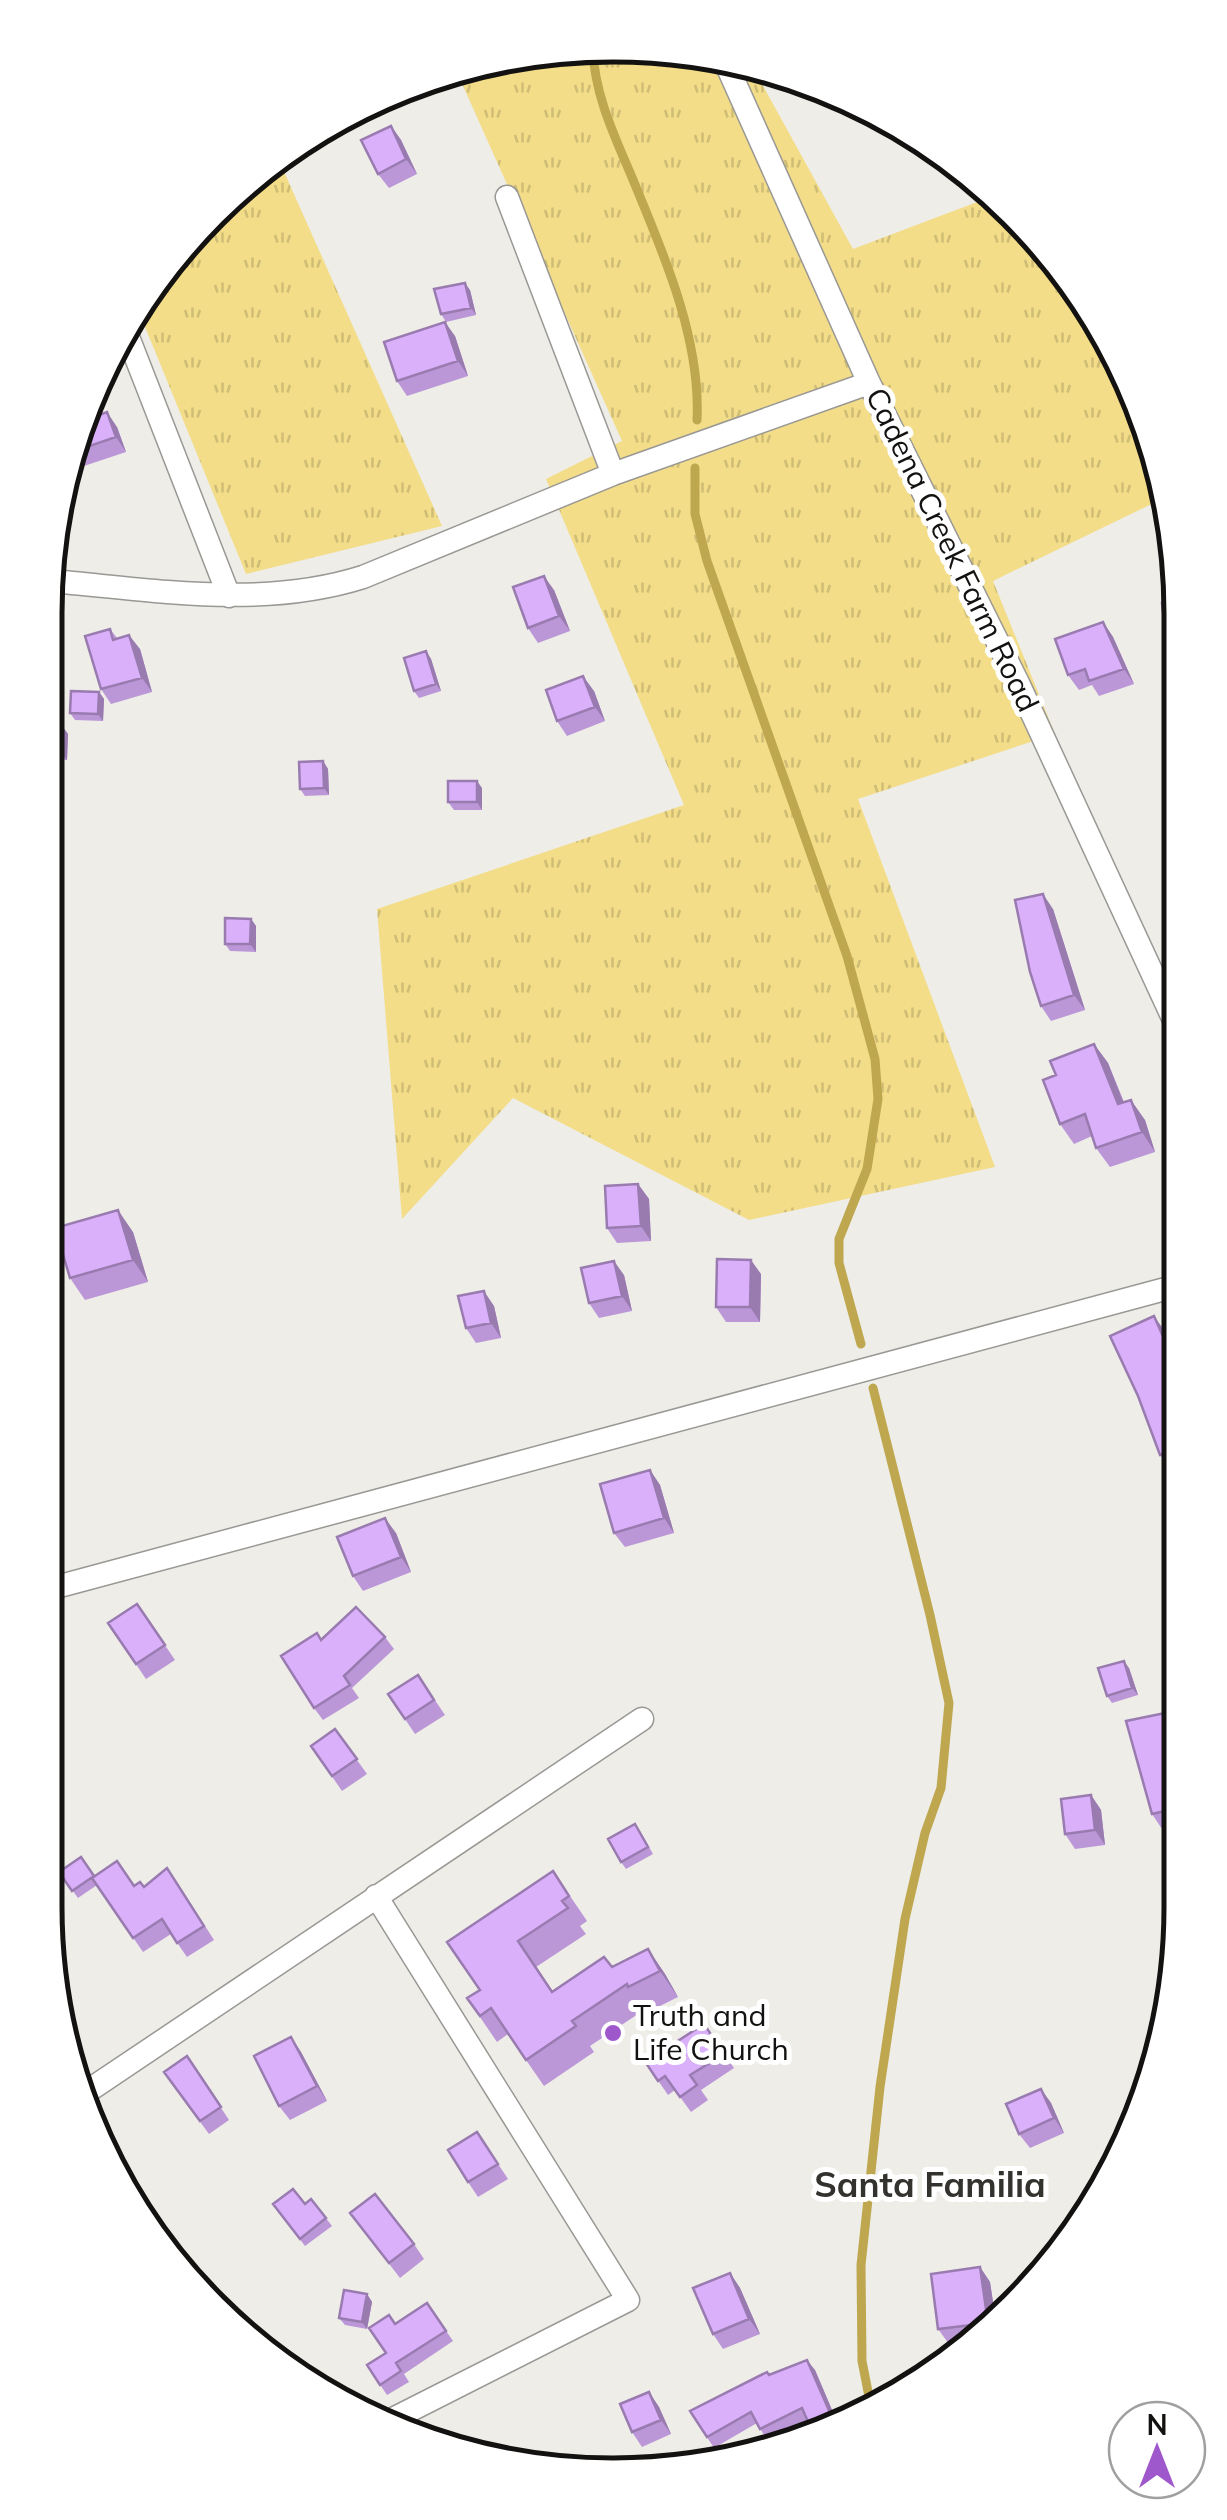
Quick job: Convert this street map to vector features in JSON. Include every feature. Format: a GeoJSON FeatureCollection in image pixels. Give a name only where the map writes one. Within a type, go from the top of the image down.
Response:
{"type":"FeatureCollection","features":[{"type":"Feature","properties":{"kind":"street","name":"Cadena Creek Farm Road"},"geometry":{"type":"LineString","coordinates":[[731,75],[869,383],[1019,685],[1164,999]]}},
{"type":"Feature","properties":{"kind":"street"},"geometry":{"type":"LineString","coordinates":[[506,197],[612,474]]}},
{"type":"Feature","properties":{"kind":"street"},"geometry":{"type":"LineString","coordinates":[[132,346],[228,596]]}},
{"type":"Feature","properties":{"kind":"street"},"geometry":{"type":"LineString","coordinates":[[64,582],[228,596],[330,588],[612,474],[869,383]]}},
{"type":"Feature","properties":{"kind":"street"},"geometry":{"type":"LineString","coordinates":[[62,1585],[1164,1289]]}},
{"type":"Feature","properties":{"kind":"street"},"geometry":{"type":"LineString","coordinates":[[93,2087],[642,1719]]}},
{"type":"Feature","properties":{"kind":"street"},"geometry":{"type":"LineString","coordinates":[[376,1896],[628,2300],[401,2415]]}},
{"type":"Feature","properties":{"kind":"green space"},"geometry":{"type":"Polygon","coordinates":[[[614,62],[685,67],[761,83],[853,249],[979,201],[1051,278],[1108,370],[1135,436],[1153,503],[993,581],[1055,734],[858,799],[995,1167],[749,1220],[513,1098],[402,1219],[377,909],[684,805],[546,479],[622,441],[462,84],[542,67],[614,62]]]}},
{"type":"Feature","properties":{"kind":"green space"},"geometry":{"type":"Polygon","coordinates":[[[284,172],[442,526],[246,574],[144,325],[199,250],[284,172]]]}},
{"type":"Feature","properties":{"kind":"building"},"geometry":{"type":"Polygon","coordinates":[[[391,126],[406,159],[378,174],[361,140],[391,126]]]}},
{"type":"Feature","properties":{"kind":"building"},"geometry":{"type":"Polygon","coordinates":[[[465,283],[471,308],[441,314],[434,289],[465,283]]]}},
{"type":"Feature","properties":{"kind":"building"},"geometry":{"type":"Polygon","coordinates":[[[445,322],[458,361],[397,381],[384,342],[445,322]]]}},
{"type":"Feature","properties":{"kind":"building"},"geometry":{"type":"Polygon","coordinates":[[[107,412],[116,437],[89,446],[92,436],[100,415],[107,412]]]}},
{"type":"Feature","properties":{"kind":"building"},"geometry":{"type":"Polygon","coordinates":[[[544,576],[559,616],[528,628],[513,587],[544,576]]]}},
{"type":"Feature","properties":{"kind":"building"},"geometry":{"type":"Polygon","coordinates":[[[1103,622],[1124,669],[1089,681],[1085,669],[1068,675],[1055,639],[1103,622]]]}},
{"type":"Feature","properties":{"kind":"building"},"geometry":{"type":"Polygon","coordinates":[[[110,629],[113,640],[129,635],[142,678],[101,689],[85,636],[110,629]]]}},
{"type":"Feature","properties":{"kind":"building"},"geometry":{"type":"Polygon","coordinates":[[[426,651],[436,684],[414,691],[404,658],[426,651]]]}},
{"type":"Feature","properties":{"kind":"building"},"geometry":{"type":"Polygon","coordinates":[[[583,676],[595,707],[557,721],[546,690],[583,676]]]}},
{"type":"Feature","properties":{"kind":"building"},"geometry":{"type":"Polygon","coordinates":[[[71,691],[99,692],[98,714],[70,713],[71,691]]]}},
{"type":"Feature","properties":{"kind":"building"},"geometry":{"type":"Polygon","coordinates":[[[323,761],[324,788],[300,789],[299,762],[323,761]]]}},
{"type":"Feature","properties":{"kind":"building"},"geometry":{"type":"Polygon","coordinates":[[[448,781],[477,781],[477,802],[448,802],[448,781]]]}},
{"type":"Feature","properties":{"kind":"building"},"geometry":{"type":"Polygon","coordinates":[[[1043,894],[1074,995],[1041,1006],[1015,900],[1043,894]]]}},
{"type":"Feature","properties":{"kind":"building"},"geometry":{"type":"Polygon","coordinates":[[[225,918],[251,919],[250,944],[225,944],[225,918]]]}},
{"type":"Feature","properties":{"kind":"building"},"geometry":{"type":"Polygon","coordinates":[[[1094,1044],[1118,1104],[1131,1100],[1142,1132],[1096,1148],[1085,1114],[1060,1124],[1043,1080],[1056,1075],[1050,1061],[1094,1044]]]}},
{"type":"Feature","properties":{"kind":"building"},"geometry":{"type":"Polygon","coordinates":[[[638,1184],[641,1226],[607,1228],[605,1186],[638,1184]]]}},
{"type":"Feature","properties":{"kind":"building"},"geometry":{"type":"Polygon","coordinates":[[[118,1210],[133,1260],[70,1278],[62,1251],[62,1226],[118,1210]]]}},
{"type":"Feature","properties":{"kind":"building"},"geometry":{"type":"Polygon","coordinates":[[[717,1259],[751,1260],[750,1307],[716,1307],[717,1259]]]}},
{"type":"Feature","properties":{"kind":"building"},"geometry":{"type":"Polygon","coordinates":[[[614,1261],[622,1296],[589,1303],[581,1268],[614,1261]]]}},
{"type":"Feature","properties":{"kind":"building"},"geometry":{"type":"Polygon","coordinates":[[[484,1291],[491,1323],[466,1328],[458,1296],[484,1291]]]}},
{"type":"Feature","properties":{"kind":"building"},"geometry":{"type":"Polygon","coordinates":[[[1154,1316],[1164,1339],[1164,1454],[1160,1455],[1110,1336],[1154,1316]]]}},
{"type":"Feature","properties":{"kind":"building"},"geometry":{"type":"Polygon","coordinates":[[[650,1470],[664,1518],[614,1533],[600,1484],[650,1470]]]}},
{"type":"Feature","properties":{"kind":"building"},"geometry":{"type":"Polygon","coordinates":[[[385,1518],[401,1557],[353,1576],[337,1537],[385,1518]]]}},
{"type":"Feature","properties":{"kind":"building"},"geometry":{"type":"Polygon","coordinates":[[[137,1604],[165,1645],[136,1664],[108,1623],[137,1604]]]}},
{"type":"Feature","properties":{"kind":"building"},"geometry":{"type":"Polygon","coordinates":[[[356,1607],[385,1637],[344,1676],[350,1685],[314,1708],[281,1656],[317,1633],[321,1640],[356,1607]]]}},
{"type":"Feature","properties":{"kind":"building"},"geometry":{"type":"Polygon","coordinates":[[[1124,1661],[1132,1688],[1107,1696],[1098,1668],[1124,1661]]]}},
{"type":"Feature","properties":{"kind":"building"},"geometry":{"type":"Polygon","coordinates":[[[418,1675],[434,1700],[405,1719],[388,1694],[418,1675]]]}},
{"type":"Feature","properties":{"kind":"building"},"geometry":{"type":"Polygon","coordinates":[[[1164,1713],[1164,1811],[1152,1814],[1126,1721],[1164,1713]]]}},
{"type":"Feature","properties":{"kind":"building"},"geometry":{"type":"Polygon","coordinates":[[[335,1729],[357,1759],[332,1776],[311,1746],[335,1729]]]}},
{"type":"Feature","properties":{"kind":"building"},"geometry":{"type":"Polygon","coordinates":[[[1091,1795],[1095,1830],[1065,1834],[1061,1799],[1091,1795]]]}},
{"type":"Feature","properties":{"kind":"building"},"geometry":{"type":"Polygon","coordinates":[[[635,1824],[648,1847],[621,1862],[608,1839],[635,1824]]]}},
{"type":"Feature","properties":{"kind":"building"},"geometry":{"type":"Polygon","coordinates":[[[81,1857],[94,1876],[72,1891],[62,1870],[81,1857]]]}},
{"type":"Feature","properties":{"kind":"building"},"geometry":{"type":"Polygon","coordinates":[[[117,1861],[134,1886],[140,1882],[144,1887],[167,1868],[204,1926],[177,1943],[162,1919],[133,1938],[92,1878],[117,1861]]]}},
{"type":"Feature","properties":{"kind":"building"},"geometry":{"type":"Polygon","coordinates":[[[553,1871],[569,1896],[562,1901],[568,1908],[518,1941],[552,1992],[604,1957],[612,1967],[648,1949],[660,1971],[628,1987],[627,1984],[572,2021],[576,2026],[526,2060],[491,2008],[480,2016],[467,1998],[480,1990],[447,1942],[553,1871]]]}},
{"type":"Feature","properties":{"kind":"building"},"geometry":{"type":"Polygon","coordinates":[[[704,2024],[724,2054],[690,2075],[697,2085],[680,2097],[665,2076],[658,2081],[644,2060],[704,2024]]]}},
{"type":"Feature","properties":{"kind":"building"},"geometry":{"type":"Polygon","coordinates":[[[291,2037],[317,2086],[279,2106],[254,2056],[291,2037]]]}},
{"type":"Feature","properties":{"kind":"building"},"geometry":{"type":"Polygon","coordinates":[[[187,2056],[221,2107],[200,2121],[164,2072],[187,2056]]]}},
{"type":"Feature","properties":{"kind":"building"},"geometry":{"type":"Polygon","coordinates":[[[1041,2089],[1054,2118],[1019,2134],[1006,2104],[1041,2089]]]}},
{"type":"Feature","properties":{"kind":"building"},"geometry":{"type":"Polygon","coordinates":[[[477,2132],[498,2164],[468,2182],[448,2150],[477,2132]]]}},
{"type":"Feature","properties":{"kind":"building"},"geometry":{"type":"Polygon","coordinates":[[[293,2189],[305,2204],[311,2199],[326,2218],[300,2239],[273,2204],[293,2189]]]}},
{"type":"Feature","properties":{"kind":"building"},"geometry":{"type":"Polygon","coordinates":[[[375,2194],[414,2244],[389,2263],[350,2213],[375,2194]]]}},
{"type":"Feature","properties":{"kind":"building"},"geometry":{"type":"Polygon","coordinates":[[[980,2267],[986,2312],[972,2325],[938,2329],[931,2274],[980,2267]]]}},
{"type":"Feature","properties":{"kind":"building"},"geometry":{"type":"Polygon","coordinates":[[[730,2273],[749,2319],[713,2334],[693,2288],[730,2273]]]}},
{"type":"Feature","properties":{"kind":"building"},"geometry":{"type":"Polygon","coordinates":[[[344,2290],[367,2294],[362,2322],[339,2318],[344,2290]]]}},
{"type":"Feature","properties":{"kind":"building"},"geometry":{"type":"Polygon","coordinates":[[[427,2303],[446,2331],[396,2363],[401,2371],[380,2385],[367,2365],[386,2353],[369,2328],[389,2315],[395,2324],[427,2303]]]}},
{"type":"Feature","properties":{"kind":"building"},"geometry":{"type":"Polygon","coordinates":[[[807,2360],[830,2413],[808,2422],[802,2408],[760,2429],[751,2412],[707,2437],[690,2411],[767,2372],[769,2375],[807,2360]]]}},
{"type":"Feature","properties":{"kind":"building"},"geometry":{"type":"Polygon","coordinates":[[[649,2392],[661,2420],[632,2432],[620,2404],[649,2392]]]}},
{"type":"Feature","properties":{"kind":"waterway"},"geometry":{"type":"LineString","coordinates":[[594,63],[606,114],[677,294],[693,357],[697,420]]}},
{"type":"Feature","properties":{"kind":"waterway"},"geometry":{"type":"LineString","coordinates":[[695,468],[695,514],[707,561],[847,956],[875,1059],[878,1099],[867,1169],[839,1239],[839,1263],[861,1344]]}},
{"type":"Feature","properties":{"kind":"waterway"},"geometry":{"type":"LineString","coordinates":[[869,2395],[862,2361],[861,2265],[880,2087],[905,1919],[925,1833],[941,1788],[949,1703],[873,1388]]}},
{"type":"Feature","properties":{"kind":"place","name":"Truth and Life Church"},"geometry":{"type":"Point","coordinates":[613,2033]}},
{"type":"Feature","properties":{"kind":"district","name":"Santa Familia"},"geometry":{"type":"Point","coordinates":[930,2185]}}]}
